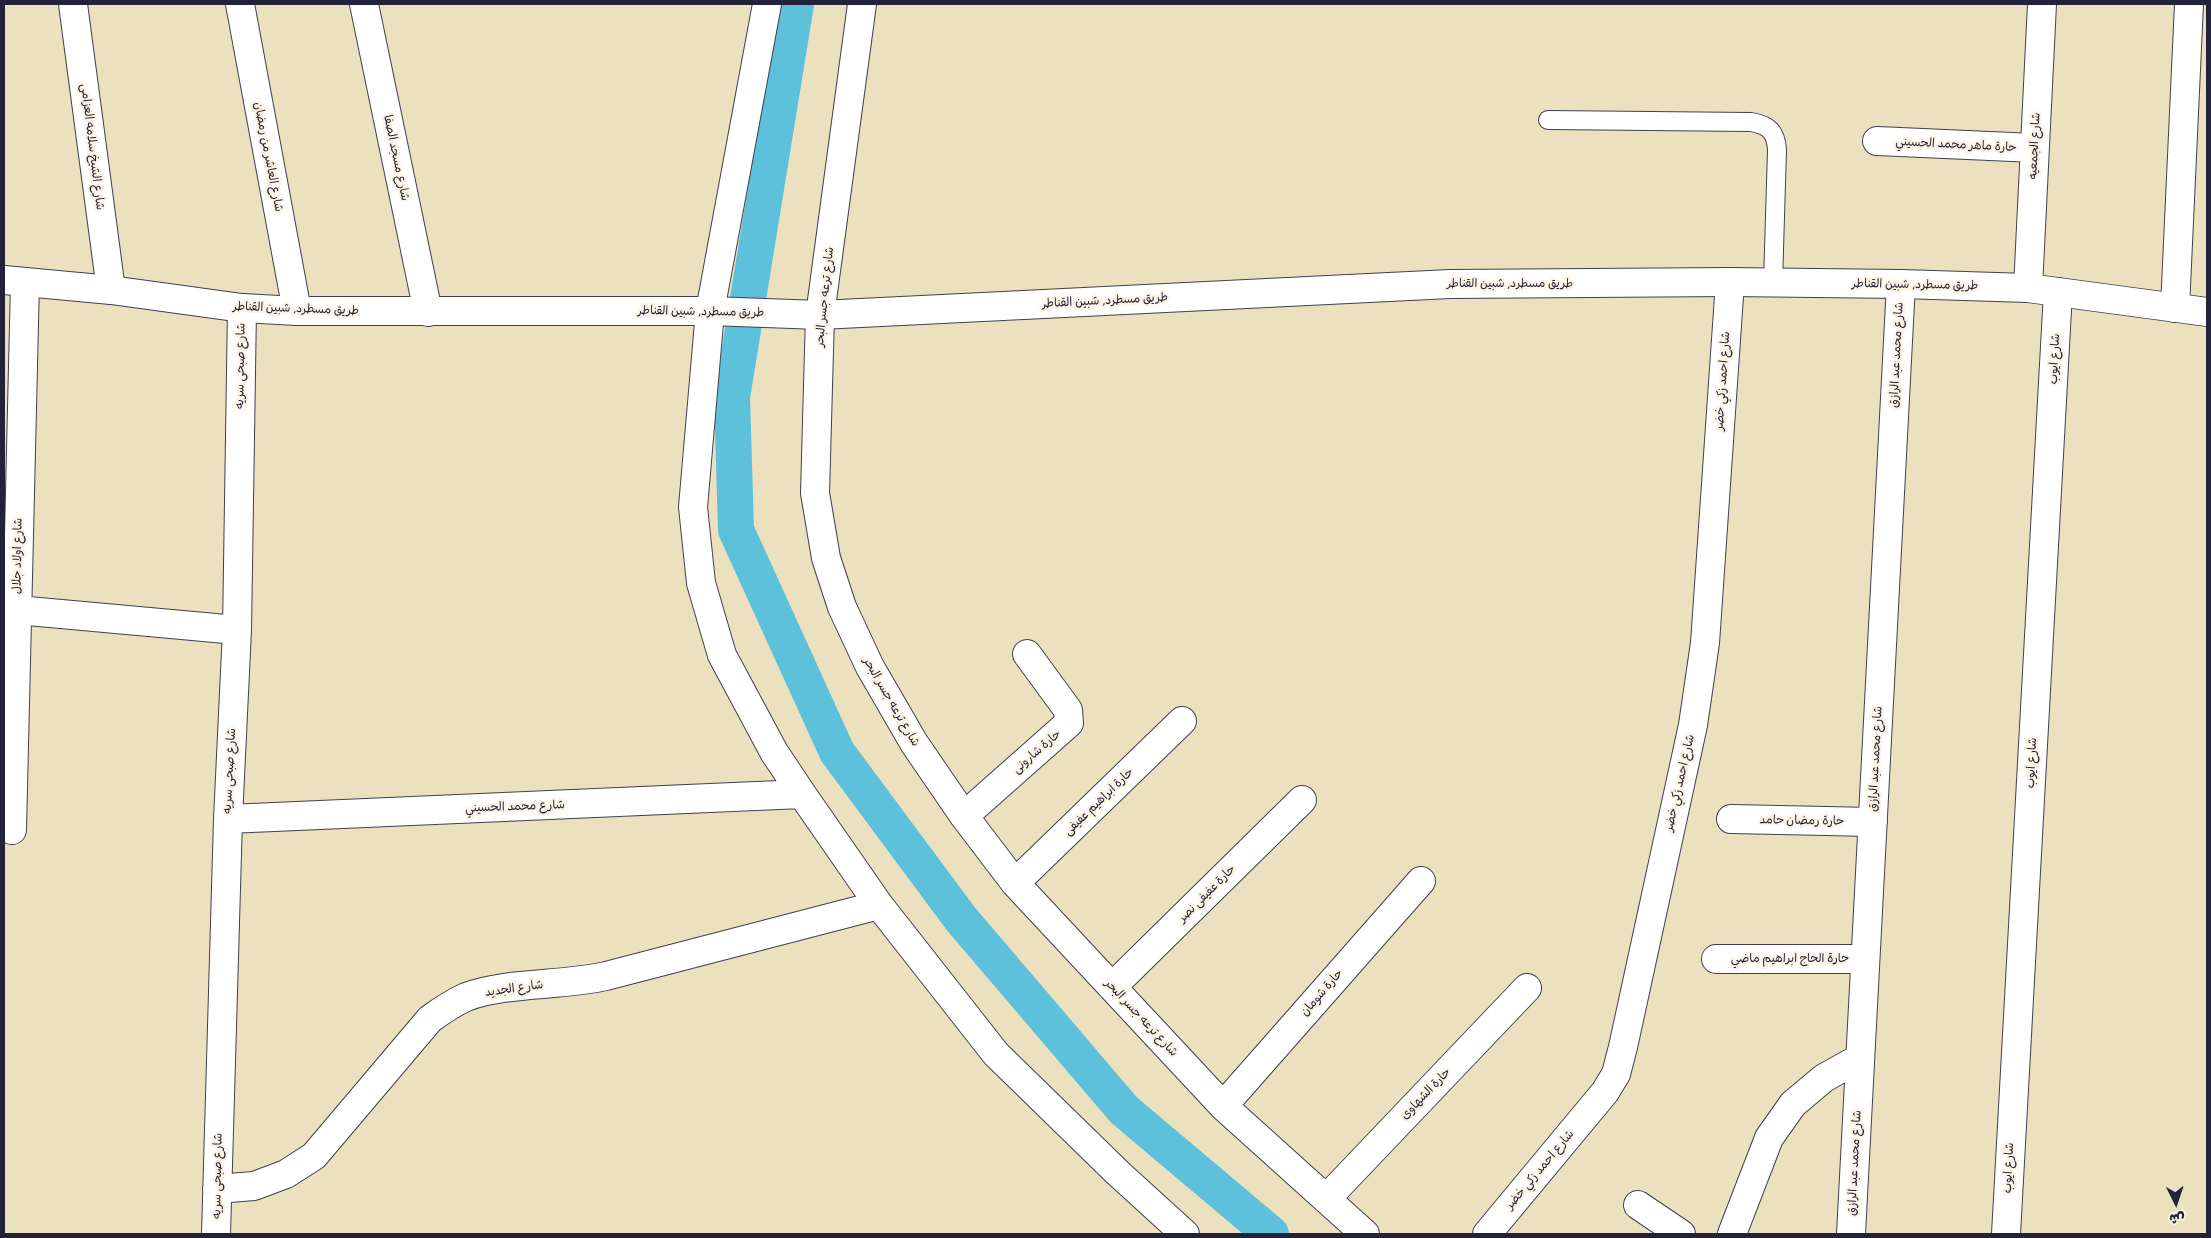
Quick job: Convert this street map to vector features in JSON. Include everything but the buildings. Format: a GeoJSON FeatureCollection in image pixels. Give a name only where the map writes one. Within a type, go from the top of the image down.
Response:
{"type":"FeatureCollection","features":[{"type":"Feature","properties":{"kind":"street","name":"شارع الشيخ سلامه العزامى"},"geometry":{"type":"LineString","coordinates":[[74,4],[111,290]]}},
{"type":"Feature","properties":{"kind":"street","name":"شارع العاشر من رمضان"},"geometry":{"type":"LineString","coordinates":[[240,4],[297,311]]}},
{"type":"Feature","properties":{"kind":"street","name":"شارع مسجد الصفا"},"geometry":{"type":"LineString","coordinates":[[364,4],[428,312]]}},
{"type":"Feature","properties":{"kind":"street"},"geometry":{"type":"LineString","coordinates":[[767,4],[693,507],[701,583],[722,655],[774,752],[802,794],[879,905],[996,1054],[1118,1174],[1185,1234]]}},
{"type":"Feature","properties":{"kind":"street","name":"شارع ترعه جسر البحر"},"geometry":{"type":"LineString","coordinates":[[862,4],[813,314],[815,493],[826,558],[842,606],[870,667],[914,743],[964,816],[1015,883],[1223,1106],[1365,1234]]}},
{"type":"Feature","properties":{"kind":"street","name":"شارع الجمعيه"},"geometry":{"type":"LineString","coordinates":[[2028,288],[2042,4]]}},
{"type":"Feature","properties":{"kind":"street"},"geometry":{"type":"LineString","coordinates":[[2175,308],[2189,4]]}},
{"type":"Feature","properties":{"kind":"street","name":"حارة ماهر محمد الحسيني"},"geometry":{"type":"LineString","coordinates":[[1877,141],[2035,148]]}},
{"type":"Feature","properties":{"kind":"street","name":"طريق مسطرد, شبين القناطر"},"geometry":{"type":"LineString","coordinates":[[14,281],[111,290],[242,308],[297,311],[722,311],[813,314],[1450,284],[1730,282],[2028,288],[2207,312]]}},
{"type":"Feature","properties":{"kind":"street","name":"شارع اولاد جلال"},"geometry":{"type":"LineString","coordinates":[[12,830],[17,610],[14,281]]}},
{"type":"Feature","properties":{"kind":"street","name":"شارع احمد زكي خضر"},"geometry":{"type":"LineString","coordinates":[[1487,1234],[1605,1092],[1616,1074],[1623,1047],[1693,725],[1704,643],[1730,282]]}},
{"type":"Feature","properties":{"kind":"street","name":"شارع محمد عبد الرازق"},"geometry":{"type":"LineString","coordinates":[[1851,1234],[1901,284]]}},
{"type":"Feature","properties":{"kind":"street","name":"شارع ايوب"},"geometry":{"type":"LineString","coordinates":[[2006,1234],[2058,292]]}},
{"type":"Feature","properties":{"kind":"street","name":"شارع صبحى سريه"},"geometry":{"type":"LineString","coordinates":[[216,1234],[228,819],[237,630],[242,308]]}},
{"type":"Feature","properties":{"kind":"street"},"geometry":{"type":"LineString","coordinates":[[17,610],[237,630]]}},
{"type":"Feature","properties":{"kind":"street","name":"حارة شارونى"},"geometry":{"type":"LineString","coordinates":[[964,816],[1069,723],[1068,710],[1027,654]]}},
{"type":"Feature","properties":{"kind":"street","name":"حارة ابراهيم عفيفى"},"geometry":{"type":"LineString","coordinates":[[1015,883],[1182,721]]}},
{"type":"Feature","properties":{"kind":"street","name":"شارع محمد الحسيني"},"geometry":{"type":"LineString","coordinates":[[228,819],[802,794]]}},
{"type":"Feature","properties":{"kind":"street","name":"حارة عفيفى نصر"},"geometry":{"type":"LineString","coordinates":[[1112,987],[1302,800]]}},
{"type":"Feature","properties":{"kind":"street","name":"حارة رمضان حامد"},"geometry":{"type":"LineString","coordinates":[[1731,819],[1873,822]]}},
{"type":"Feature","properties":{"kind":"street","name":"حارة شومان"},"geometry":{"type":"LineString","coordinates":[[1223,1106],[1421,881]]}},
{"type":"Feature","properties":{"kind":"street","name":"شارع الجديد"},"geometry":{"type":"LineString","coordinates":[[217,1189],[254,1186],[286,1174],[314,1156],[430,1019],[447,1006],[467,997],[488,991],[595,978],[879,905]]}},
{"type":"Feature","properties":{"kind":"street","name":"حارة الحاج ابراهيم ماضي"},"geometry":{"type":"LineString","coordinates":[[1716,959],[1864,959]]}},
{"type":"Feature","properties":{"kind":"street","name":"حارة الشهاوى"},"geometry":{"type":"LineString","coordinates":[[1326,1199],[1527,988]]}},
{"type":"Feature","properties":{"kind":"street"},"geometry":{"type":"LineString","coordinates":[[1732,1234],[1769,1138],[1788,1111],[1824,1078],[1860,1058]]}},
{"type":"Feature","properties":{"kind":"street"},"geometry":{"type":"LineString","coordinates":[[1638,1205],[1681,1234]]}},
{"type":"Feature","properties":{"kind":"lane"},"geometry":{"type":"LineString","coordinates":[[1548,120],[1752,122],[1763,124],[1772,130],[1777,139],[1773,283]]}},
{"type":"Feature","properties":{"kind":"waterway"},"geometry":{"type":"LineString","coordinates":[[796,4],[732,397],[736,530],[837,752],[961,919],[1124,1110],[1271,1234]]}}]}
